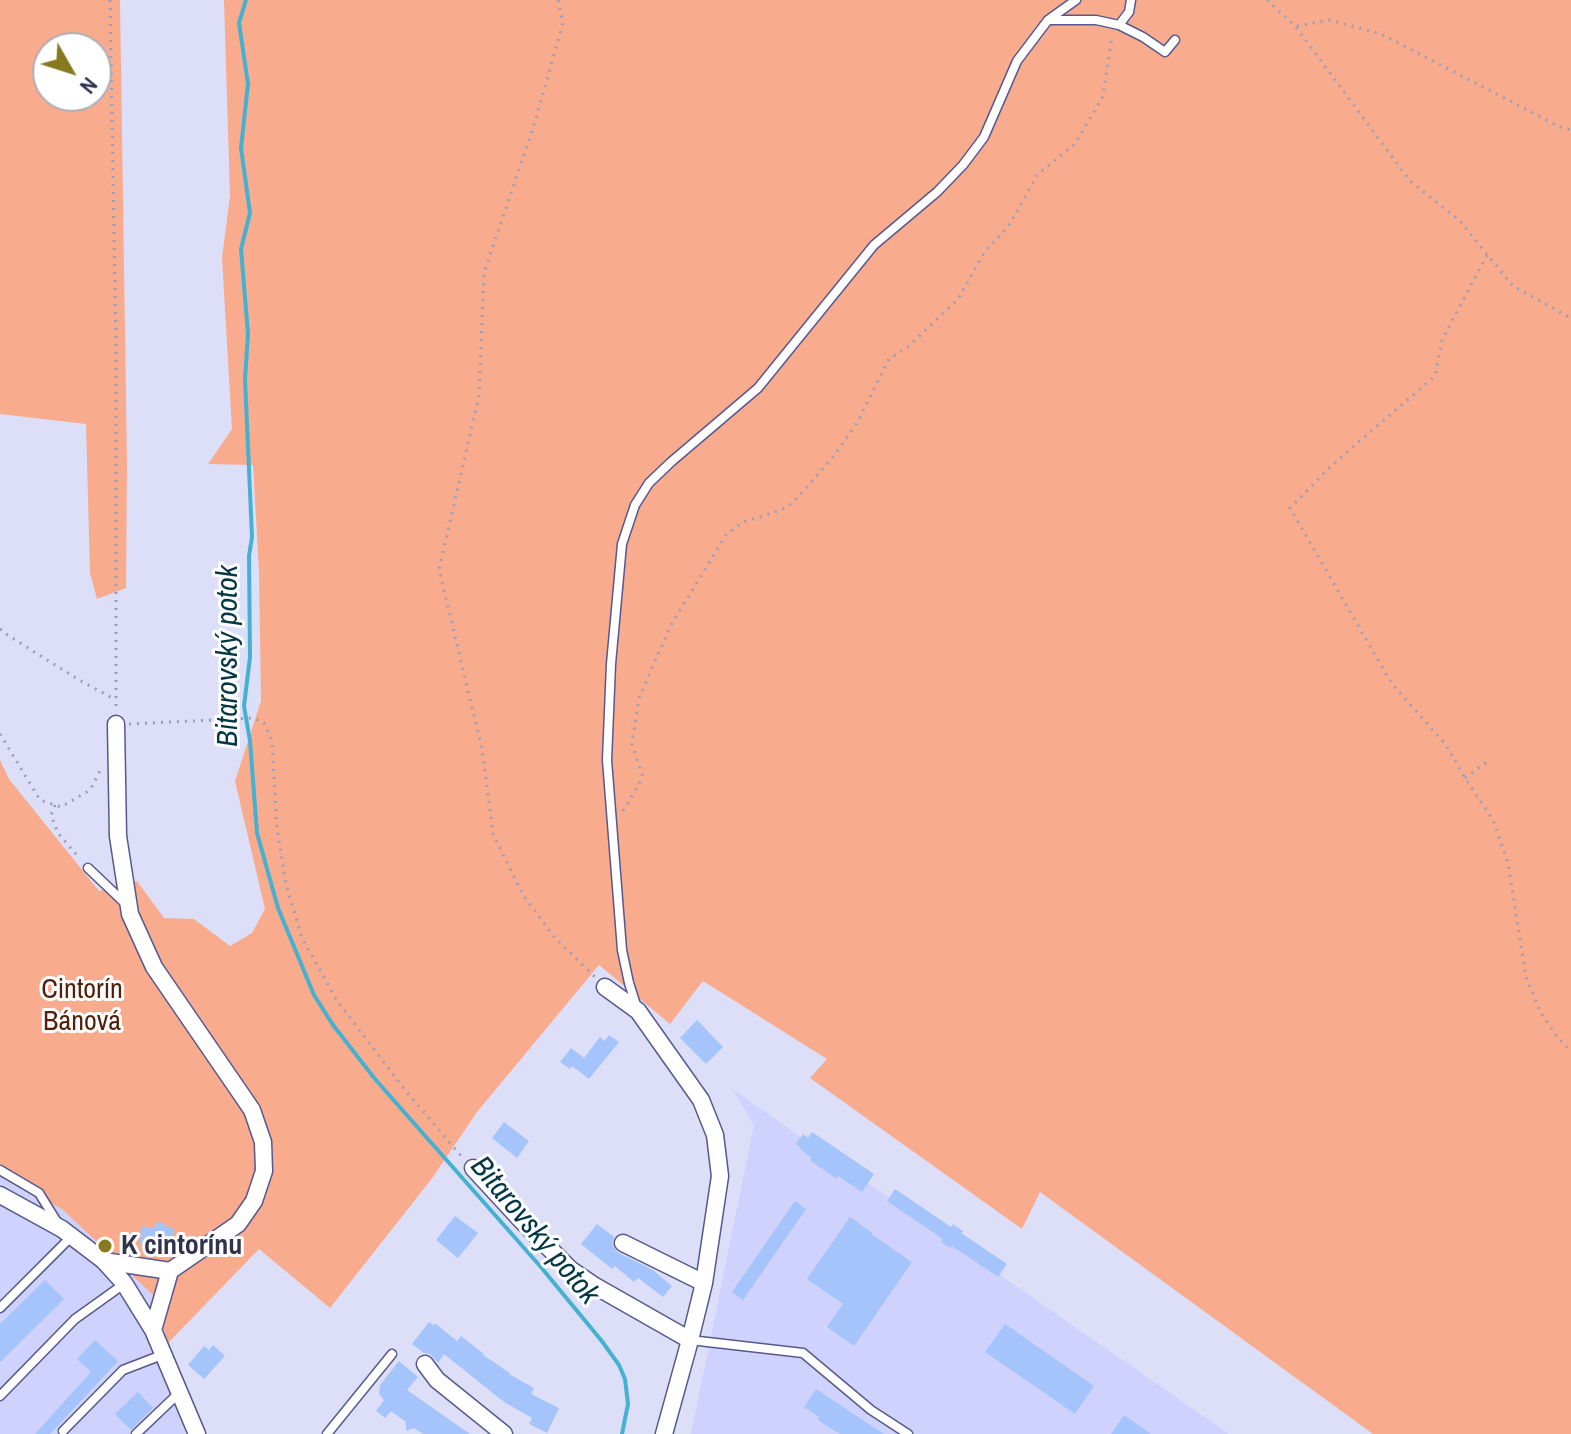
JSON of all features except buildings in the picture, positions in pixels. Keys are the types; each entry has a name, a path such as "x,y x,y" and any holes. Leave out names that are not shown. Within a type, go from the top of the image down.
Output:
{"street":[{"path":"116,724 118,836 130,914 154,967 252,1110 263,1142 264,1171 254,1201 238,1224 170,1271 153,1330"},
{"path":"605,987 638,1011 701,1100 715,1135 720,1176 704,1283 664,1434"},
{"path":"473,1168 570,1269 690,1340"},
{"path":"0,1195 67,1233 104,1261 124,1283 153,1330 197,1434"},
{"path":"623,1243 704,1283"},
{"path":"104,1261 170,1271"},
{"path":"425,1364 437,1380 504,1434"}],"lane":[{"path":"638,1011 622,950 607,760 611,664 622,544 635,505 649,483 671,462 758,388 874,245 937,192 963,165 984,137 1017,61 1048,20 1076,0"},
{"path":"1119,25 1129,12 1131,0"},
{"path":"1048,20 1096,20 1119,25 1165,52 1175,40"},
{"path":"88,868 129,907"},
{"path":"0,1170 39,1193 67,1233 0,1308"},
{"path":"0,1396 75,1319 124,1283"},
{"path":"690,1340 803,1353 871,1410 908,1434"},
{"path":"327,1434 392,1354"},
{"path":"63,1431 123,1370 162,1355"},
{"path":"136,1434 179,1393"}],"path":[{"path":"110,0 116,348 116,724 242,718 253,718 264,723 272,741 277,828 286,884 302,938 336,999 405,1090 473,1168"},
{"path":"558,0 563,23 535,122 484,273 479,396 439,569 482,749 493,834 523,895 555,938 605,987"},
{"path":"1267,0 1295,26 1410,181 1460,221 1513,286 1571,318"},
{"path":"1295,26 1330,20 1381,34 1571,130"},
{"path":"612,828 642,775 632,744 639,698 671,625 726,535 743,522 787,507 800,495 857,423 889,359 909,346 958,299 985,251 1008,227 1038,174 1075,144 1103,96 1112,36 1119,25"},
{"path":"1487,255 1442,340 1435,376 1331,466 1290,508 1392,684 1446,745 1493,820 1508,863 1526,977 1541,1013 1571,1052"},
{"path":"0,629 116,701"},
{"path":"0,734 40,800 61,807 90,790 103,766"},
{"path":"1465,778 1488,761"},
{"path":"55,805 51,815 58,833 88,868"}],"shaded area":[{"path":"732,1089 1229,1434 691,1434 754,1125"},
{"path":"0,1177 62,1209 153,1295 198,1421 184,1434 0,1434"}],"green space":[{"path":"0,0 120,0 126,588 97,599 90,573 86,424 0,414"},
{"name":"Cintorín Bánová","path":"224,0 1571,0 1571,1434 1373,1434 1040,1192 1022,1229 810,1078 827,1059 703,981 670,1024 599,965 477,1112 433,1177 330,1308 259,1249 168,1343 153,1295 62,1209 0,1177 0,760 9,779 99,891 137,881 164,918 194,919 230,946 252,933 265,909 235,781 261,701 259,571 253,465 208,464 232,429 222,258 230,196"}],"waterway":[{"name":"Bitarovský potok","path":"246,0 239,23 248,84 241,148 250,213 241,249 248,334 245,379 252,537 249,556 250,657 244,706 250,741 257,833 278,908 314,995 375,1079 540,1266 619,1365 625,1379 628,1404 622,1434"}],"place":[{"name":"K cintorínu","path":"105,1246"}]}
